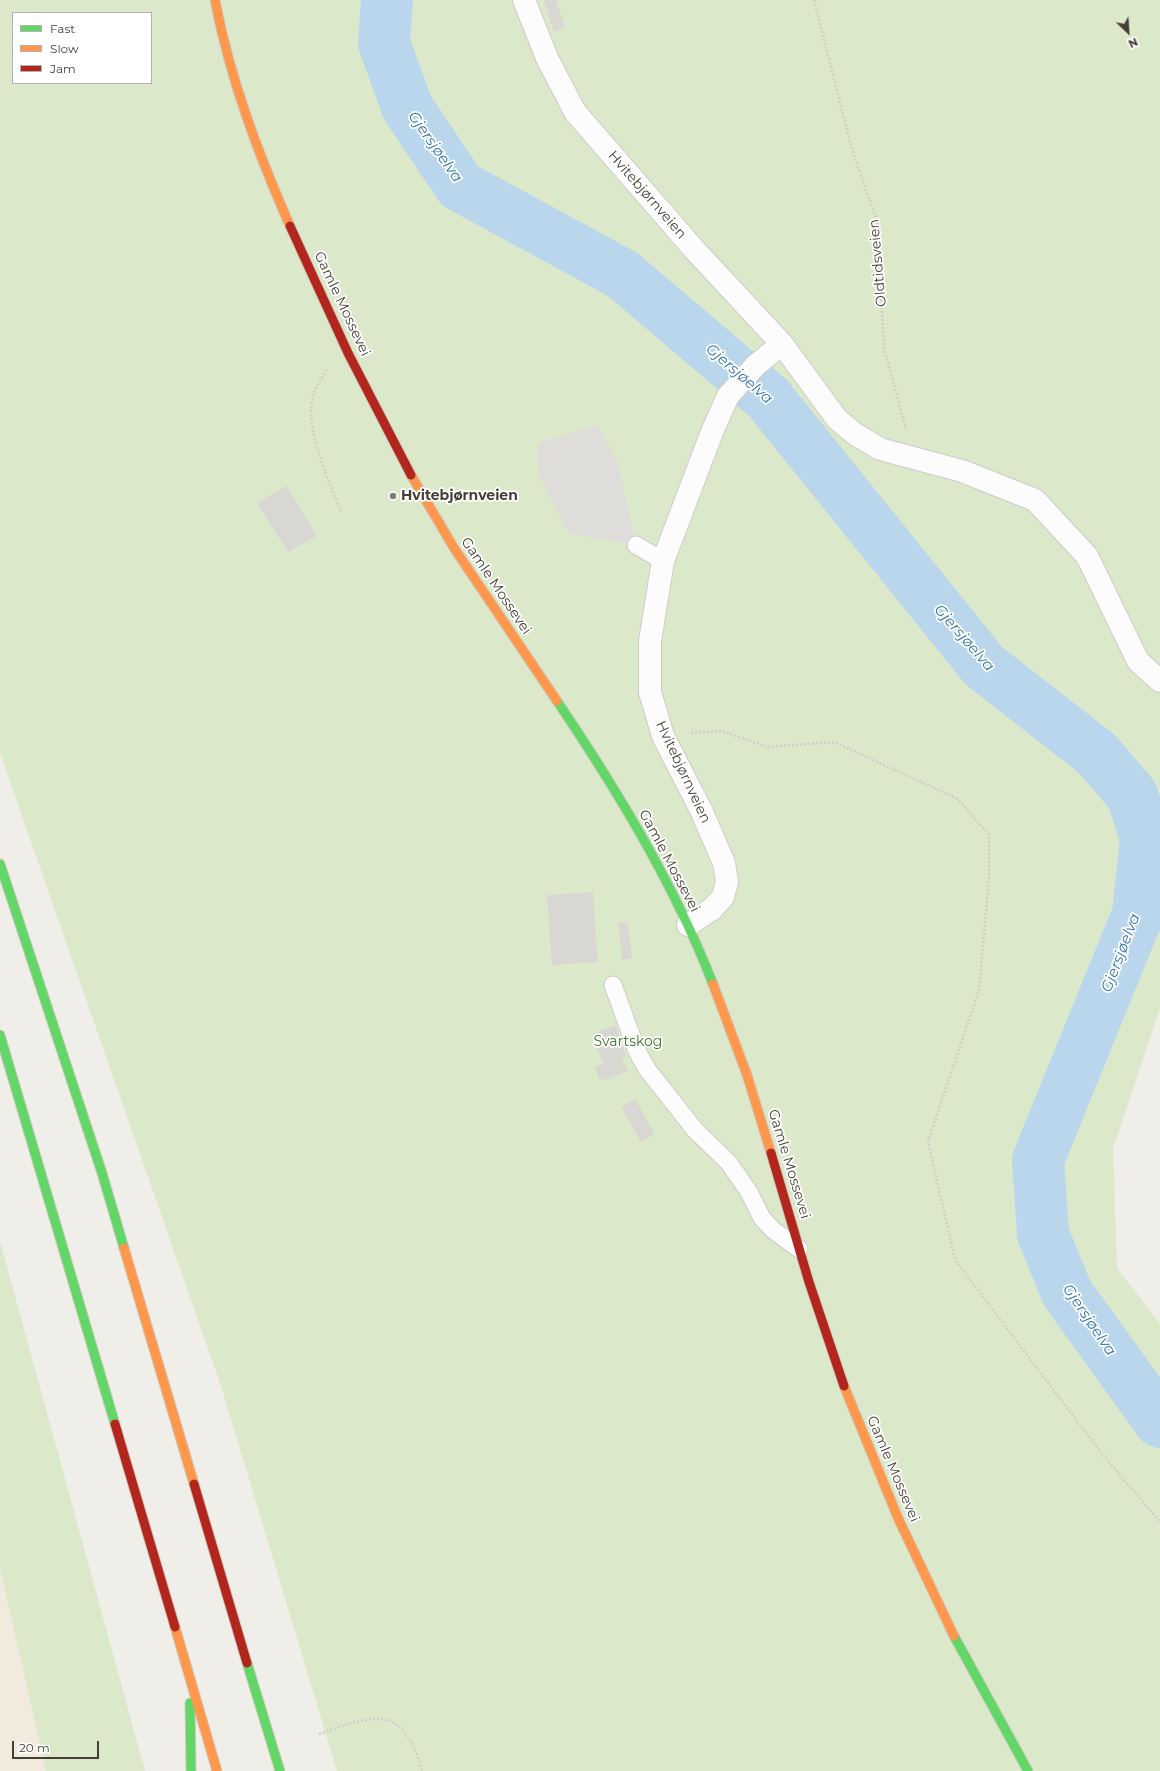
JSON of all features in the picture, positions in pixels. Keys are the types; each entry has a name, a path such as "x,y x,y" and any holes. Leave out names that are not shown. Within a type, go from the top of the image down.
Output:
{"main road":[{"name":"Gamle Mossevei","path":"215,0 223,43 247,122 270,180 346,348 432,512 479,587 576,730 608,781 663,876 688,925 721,1001 737,1047 799,1249 845,1387 878,1473 910,1547 941,1610 1028,1771"},
{"path":"0,864 102,1173 280,1771"},
{"path":"0,1035 218,1771"},
{"path":"189,1673 190,1771"}],"street":[{"name":"Hvitebjørnveien","path":"524,0 547,58 575,112 692,247 782,344 837,419 855,434 880,449 962,471 1035,500 1087,556 1138,660 1160,681"},
{"name":"Hvitebjørnveien","path":"688,925 712,909 723,897 727,882 724,863 701,810 663,736 650,692 650,641 663,561 709,440 728,396 756,365 782,344"}],"lane":[{"path":"636,545 663,561"},
{"path":"613,985 637,1051 647,1069 696,1130 729,1163 749,1192 762,1218 773,1230 799,1249"}],"path":[{"name":"Oldtidsveien","path":"814,0 853,153 877,221 884,348 914,458"},
{"path":"341,512 312,430 312,407 314,392 328,368 346,348"},
{"path":"663,736 722,731 767,747 834,742 958,799 988,835 989,876 979,990 928,1140 955,1260 1103,1455 1160,1522"},
{"path":"319,1734 366,1720 377,1718 387,1720 395,1724 411,1740 422,1771"}],"shaded area":[{"path":"598,425 618,462 636,545 569,534 538,474 538,443"},
{"path":"0,1568 46,1771 0,1771"}],"green space":[{"name":"Svartskog","path":"0,0 1160,0 1160,1008 1113,1149 1117,1268 1160,1324 1160,1771 337,1771 221,1386 0,753"},
{"path":"0,1241 145,1771 46,1771 0,1568"}],"building":[{"path":"544,0 556,0 565,28 554,32"},
{"path":"287,486 317,536 288,552 257,503"},
{"path":"593,892 598,962 552,965 547,895"},
{"path":"628,922 632,958 622,960 618,923"},
{"path":"616,1025 626,1056 621,1058 629,1071 600,1081 595,1067 603,1064 592,1034"},
{"path":"635,1099 655,1134 641,1142 621,1107"}],"waterway":[{"name":"Gjersjøelva","path":"387,0 384,43 407,107 460,186 622,274 768,398 984,666 1097,754 1132,795 1146,838 1138,914 1038,1160 1043,1234 1067,1293 1160,1422"}],"traffic: fast":[{"path":"557,701 643,838 681,910 713,984"},
{"path":"0,864 102,1173 124,1248"},
{"path":"0,1035 115,1424"},
{"path":"954,1636 1028,1771"},
{"path":"247,1663 280,1771"},
{"path":"190,1703 191,1771"}],"traffic: slow":[{"path":"215,0 221,29 246,115 290,226"},
{"path":"411,475 454,548 557,701"},
{"path":"713,984 747,1075 771,1153"},
{"path":"124,1248 194,1484"},
{"path":"844,1386 898,1518 954,1636"},
{"path":"175,1627 217,1771"}],"traffic: jam":[{"path":"290,226 348,353 411,475"},
{"path":"771,1153 809,1282 844,1386"},
{"path":"115,1424 175,1627"},
{"path":"194,1484 247,1663"}],"place":[{"name":"Hvitebjørnveien","path":"393,496"}]}
